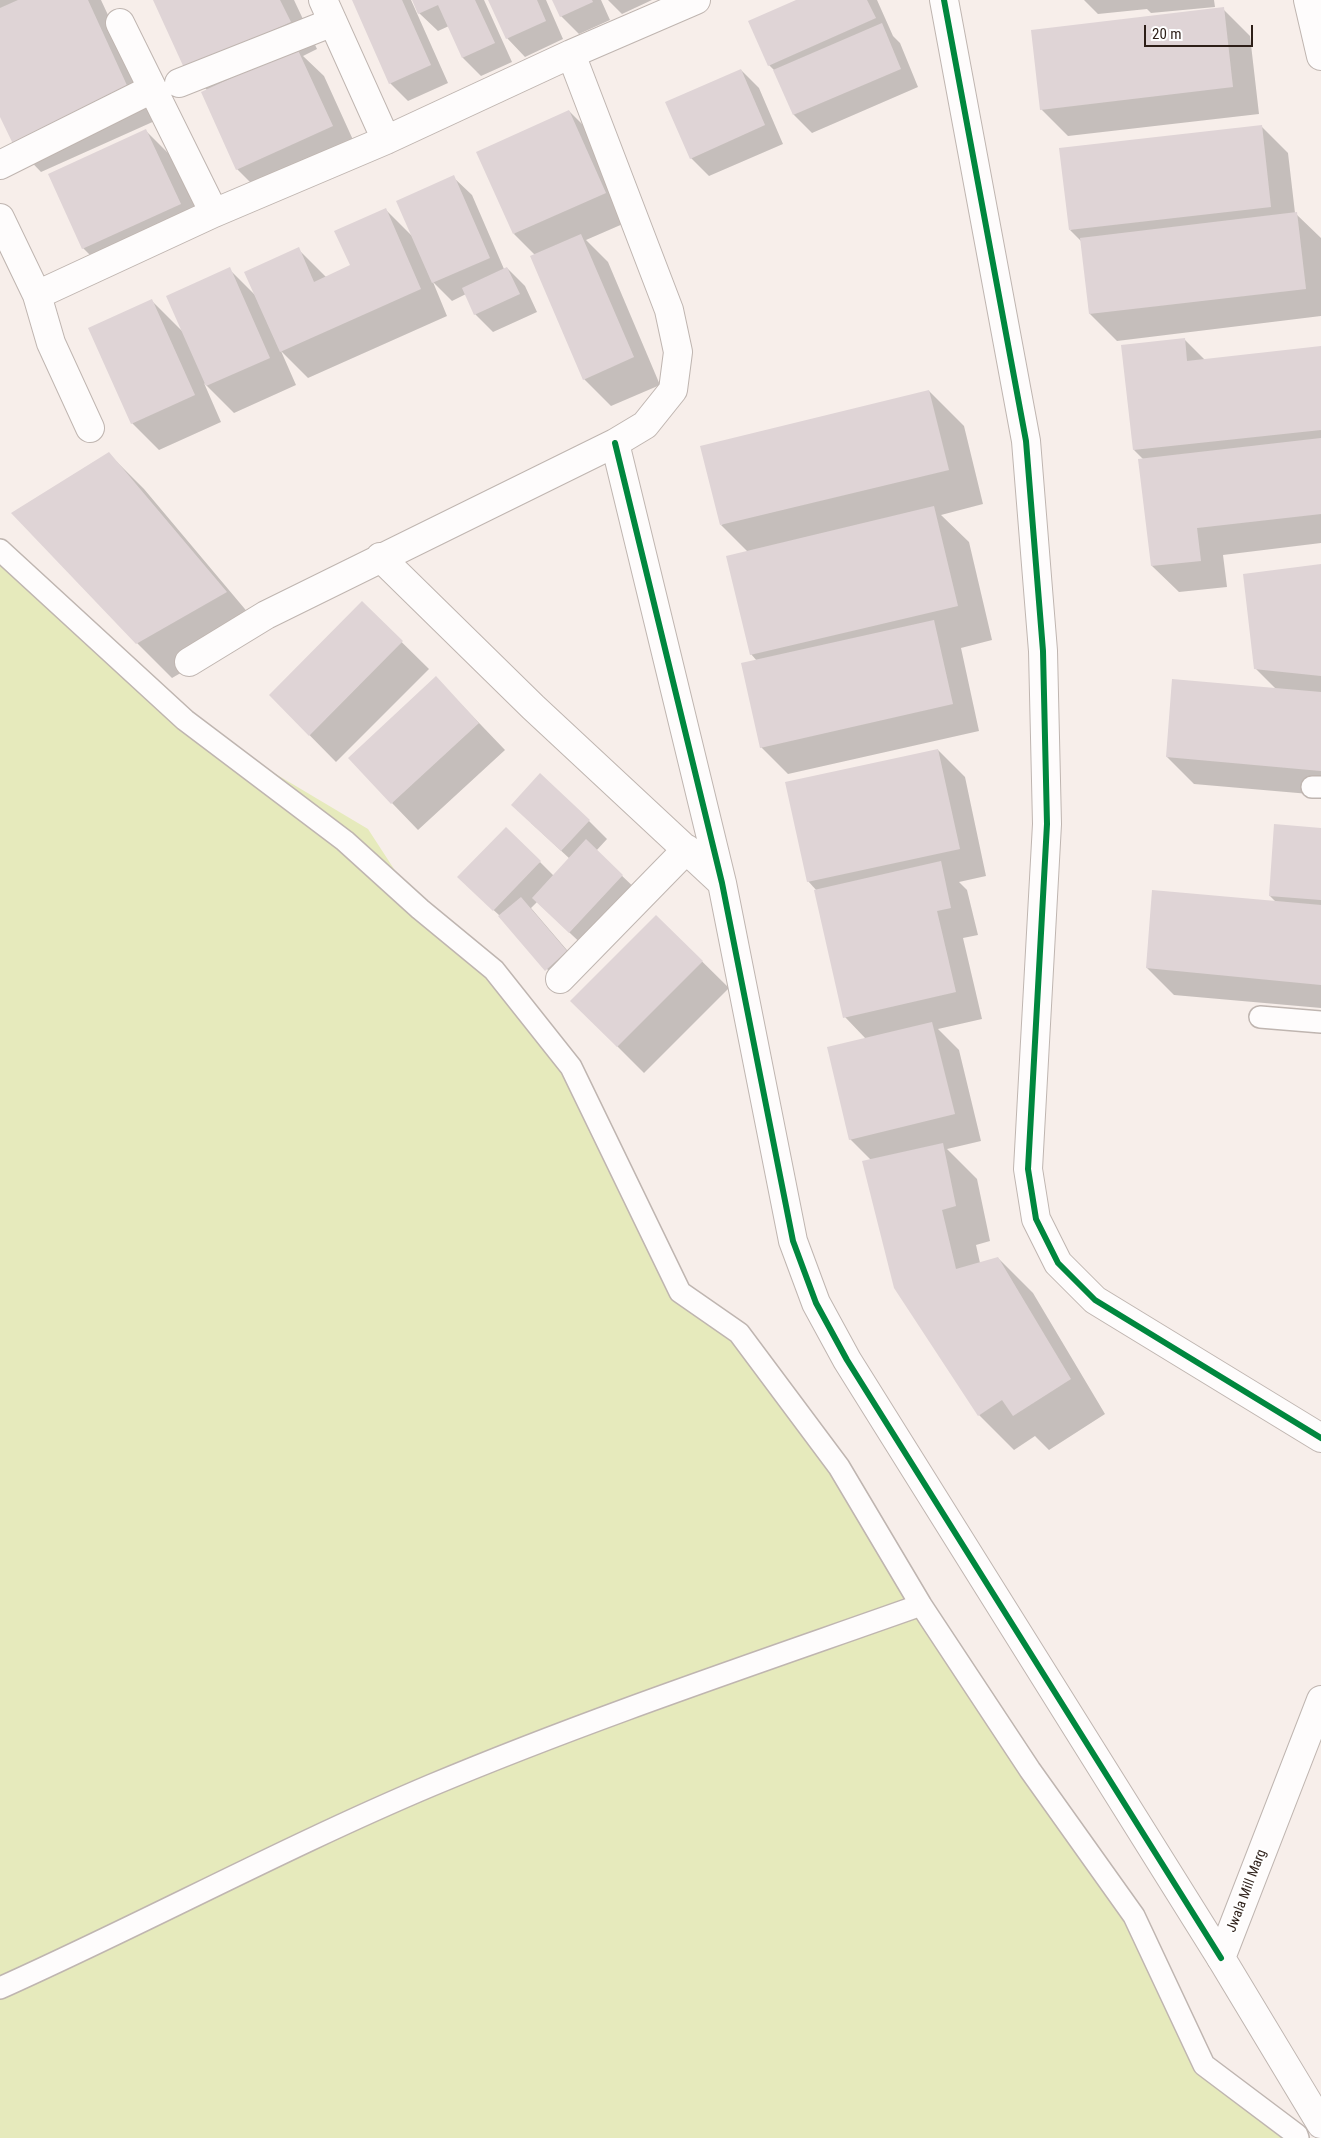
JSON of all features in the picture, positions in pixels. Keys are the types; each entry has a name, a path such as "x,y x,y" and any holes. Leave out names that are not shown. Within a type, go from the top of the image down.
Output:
{"street":[{"path":"37,295 214,213 386,140 571,54 696,0"},
{"path":"944,0 1026,441 1043,651 1047,824 1028,1169 1036,1219 1058,1263 1095,1300 1321,1438"},
{"path":"1308,0 1321,56"},
{"path":"179,83 328,11 386,140"},
{"path":"120,23 214,213"},
{"path":"189,662 266,615 380,557 615,443 645,425 673,390 678,352 669,310 571,54"},
{"path":"0,165 152,89"},
{"path":"0,218 37,295 51,343 90,428"},
{"path":"615,443 722,883 793,1241 816,1303 853,1368 1221,1958 1321,2124"},
{"path":"380,557 533,707 722,883"},
{"path":"560,978 687,849"},
{"name":"Jwala Mill Marg","path":"1221,1958 1321,1700"}],"lane":[{"path":"0,550 186,720 345,841 420,909 494,970 571,1067 680,1292 740,1333 839,1467 921,1605 1030,1770 1134,1916 1204,2065 1297,2135 1298,2138"},
{"path":"1260,1017 1321,1022"},
{"path":"0,1988 223,1881 431,1786 656,1699 921,1605"}],"green space":[{"path":"0,550 185,720 368,829 420,909 494,970 571,1067 680,1292 739,1333 1134,1916 1204,2065 1298,2138 0,2138"}],"building":[{"path":"18,0 88,0 130,92 14,146 0,117 0,8"},
{"path":"153,0 280,0 291,22 185,70"},
{"path":"352,0 402,0 431,65 389,84"},
{"path":"412,0 475,0 495,43 462,58 438,5 418,14"},
{"path":"488,0 537,0 546,21 506,39"},
{"path":"552,0 592,0 593,2 560,17"},
{"path":"796,0 867,0 876,18 768,66 748,21"},
{"path":"1224,7 1233,87 1040,110 1031,30"},
{"path":"882,23 901,69 793,115 773,70"},
{"path":"297,48 333,126 236,170 201,92"},
{"path":"741,69 765,125 690,159 665,102"},
{"path":"569,110 606,193 513,234 476,152"},
{"path":"1262,125 1271,207 1069,230 1059,148"},
{"path":"146,129 181,204 82,249 48,174"},
{"path":"454,175 490,258 432,283 396,201"},
{"path":"386,208 421,289 280,352 244,272 299,247 314,282 350,265 334,231"},
{"path":"1297,212 1306,289 1089,314 1080,238"},
{"path":"581,234 634,357 583,380 530,256"},
{"path":"230,267 270,358 206,386 166,296"},
{"path":"507,267 520,294 474,315 462,288"},
{"path":"152,299 195,395 131,424 88,328"},
{"path":"1185,338 1187,361 1321,346 1321,430 1133,450 1121,345"},
{"path":"929,390 949,470 720,525 700,446"},
{"path":"1321,438 1321,514 1197,528 1201,561 1151,566 1138,459"},
{"path":"109,452 227,592 136,644 11,513"},
{"path":"934,506 958,606 750,655 726,556"},
{"path":"1321,564 1321,676 1254,669 1243,574"},
{"path":"362,601 403,641 309,736 269,695"},
{"path":"934,620 953,704 760,748 741,663"},
{"path":"436,676 479,723 391,804 348,758"},
{"path":"1172,679 1321,692 1321,771 1166,757"},
{"path":"938,749 960,849 807,882 785,782"},
{"path":"540,773 590,820 561,851 511,805"},
{"path":"1274,824 1321,828 1321,900 1269,896"},
{"path":"506,827 541,861 493,911 457,877"},
{"path":"586,839 623,875 569,933 532,898"},
{"path":"941,861 951,908 937,911 956,992 843,1018 814,890"},
{"path":"1152,890 1321,905 1321,985 1146,968"},
{"path":"521,897 567,951 545,971 498,916"},
{"path":"656,915 703,961 617,1047 570,1001"},
{"path":"932,1022 955,1114 849,1140 827,1047"},
{"path":"943,1143 956,1206 942,1210 956,1269 998,1257 1071,1379 1013,1416 1002,1400 978,1416 894,1288 862,1161"}],"cycle path":[{"path":"944,0 1026,441 1043,651 1047,824 1028,1169 1036,1219 1058,1263 1095,1300 1321,1438"},
{"path":"615,443 722,883 793,1241 816,1303 847,1360 1221,1958"}]}
